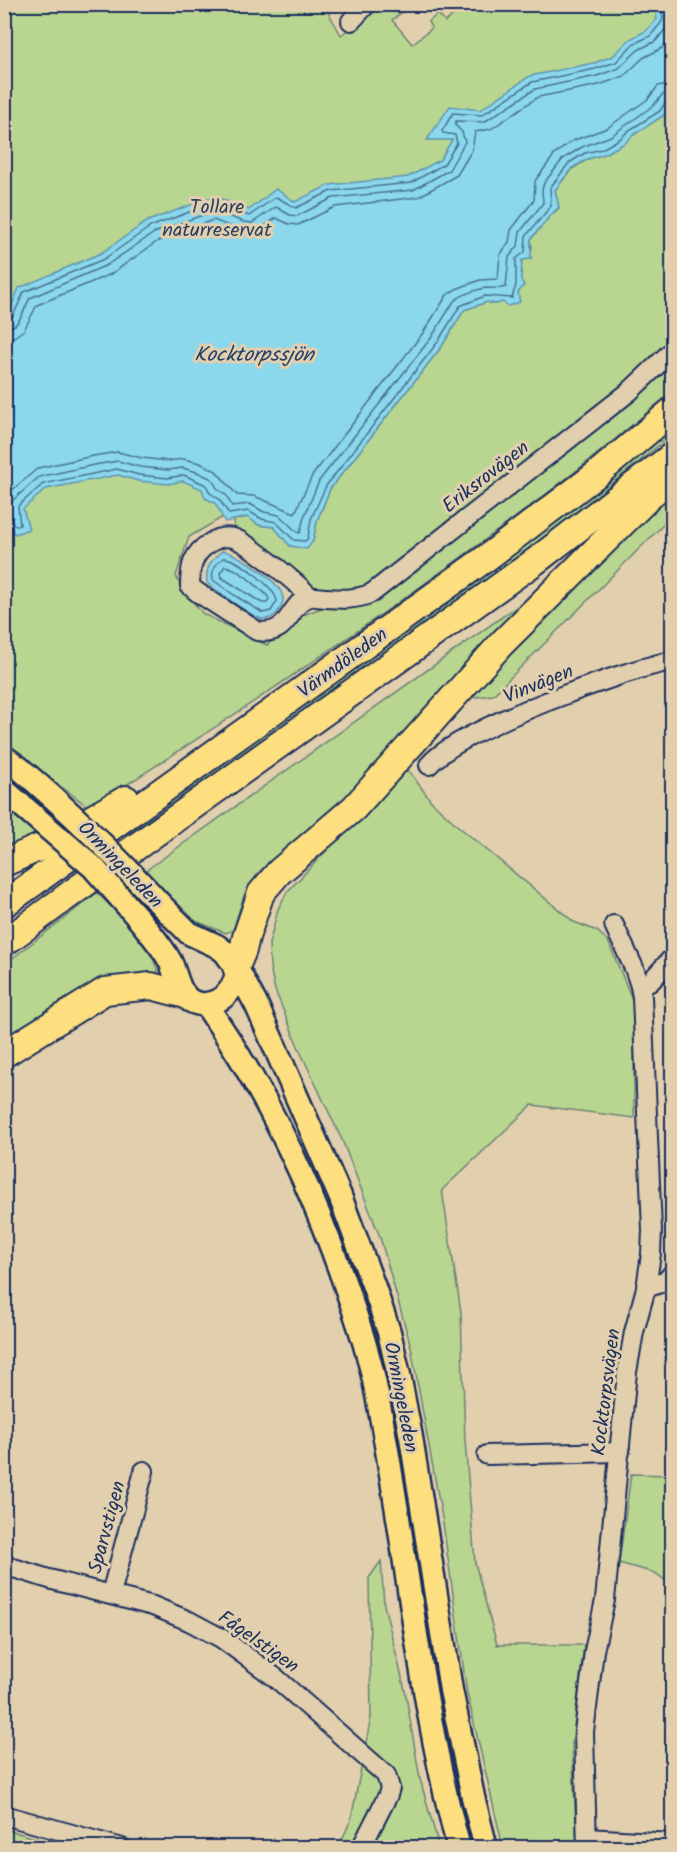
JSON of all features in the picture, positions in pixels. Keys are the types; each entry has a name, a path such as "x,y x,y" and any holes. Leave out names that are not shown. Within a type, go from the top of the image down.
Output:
{"highway":[{"name":"Värmdöleden","path":"4,904 489,556 597,474 672,411"},
{"name":"Värmdöleden","path":"4,943 537,560 672,456"},
{"path":"236,969 261,893 279,872 354,808 502,643 672,474"},
{"path":"4,863 45,845 256,723"},
{"path":"4,1054 105,991 151,986 182,994"}],"main road":[{"name":"Ormingeleden","path":"11,762 62,804 105,845 189,933 225,952 256,1006 340,1196 389,1332 411,1437 453,1701 472,1797 486,1848"},
{"name":"Ormingeleden","path":"4,790 93,867 139,919 170,962 182,994"},
{"path":"182,994 194,1003 206,1005 219,1000 229,993 236,980 236,969"},
{"name":"Ormingeleden","path":"206,1005 245,1065 309,1189 361,1331 373,1378 394,1489 409,1596 434,1739 459,1848"}],"street":[{"path":"351,21 367,4"},
{"name":"Eriksrovägen","path":"310,597 358,599 372,593 629,392 672,351"},
{"path":"224,537 235,538 283,572 310,597 297,606 282,626 265,633 257,631 190,586 190,568 200,549 214,540 224,537"},
{"name":"Vinvägen","path":"429,765 448,748 508,719 595,685 672,661"},
{"name":"Kocktorpsvägen","path":"587,1843 584,1732 594,1651 605,1599 627,1372 634,1332 646,1288 652,1230 642,997 634,968 614,925"},
{"path":"640,986 650,982 672,958"},
{"path":"646,1288 666,1281 672,1274"},
{"path":"487,1455 620,1452"},
{"name":"Sparvstigen","path":"111,1594 144,1471"},
{"name":"Fågelstigen","path":"4,1565 153,1606 189,1621 237,1648 300,1698 381,1768 389,1782 388,1796 361,1848"},
{"path":"4,1815 122,1848"},
{"path":"587,1843 672,1843"}],"green space":[{"name":"Tollare naturreservat","path":"5,5 324,5 341,35 380,5 412,5 392,20 412,44 432,28 428,22 438,14 445,22 463,7 462,5 672,5 223,517 189,537 176,576 181,587 203,614 267,645 303,615 321,608 354,607 392,585 672,357 672,392 577,470 390,609 211,730 90,808 5,745"},
{"path":"672,101 672,341 654,362 367,589 315,591 235,534 234,520 247,517 259,525 274,527 290,545 313,541 317,521 330,489 442,346 464,310 487,302 496,304 518,293 522,260 532,249 531,239 559,208 555,190 572,169 588,159 625,143 631,136 664,115"},
{"path":"672,427 672,434 472,592 124,837 121,834 533,540"},
{"path":"672,490 672,516 493,695 468,698 507,653"},
{"path":"530,597 422,711 367,776 336,808 260,871 244,895 233,930 226,933 193,920 145,871"},
{"path":"406,767 431,801 459,827 574,922 597,931 608,941 634,1004 634,1118 532,1105 442,1190 461,1312 465,1441 475,1563 497,1645 584,1645 572,1744 577,1847 503,1847 467,1693 443,1523 411,1347 380,1237 342,1140 300,1051 275,990 270,967 269,944 278,909 287,892"},
{"path":"5,804 41,834 5,851"},
{"path":"97,893 141,935 161,979 5,1043 5,964"},
{"path":"631,1474 672,1475 672,1585 655,1573 619,1563"},
{"path":"381,1561 384,1605 405,1690 420,1779 439,1847 338,1848 351,1820 371,1717 369,1578"},
{"path":"5,1829 55,1844 54,1847 5,1847"}],"water":[{"name":"Kocktorpssjön","path":"654,5 672,5 672,101 664,115 625,143 572,168 555,190 559,207 531,239 531,259 522,260 521,280 524,285 518,293 520,302 508,306 503,302 496,304 487,302 464,310 442,346 330,489 317,521 313,541 307,549 290,546 274,527 259,525 247,517 225,522 215,503 205,498 202,489 183,481 168,484 138,481 118,475 46,489 23,509 29,529 15,534 5,522 5,321 19,288 101,253 148,221 214,196 249,210 276,189 295,202 329,185 408,177 440,160 452,140 427,140 450,106 480,110 530,76 594,63 613,56 630,39 646,31 657,19"},
{"path":"222,551 237,556 256,568 278,588 283,597 283,603 274,616 265,619 256,617 207,583 210,565"}]}
